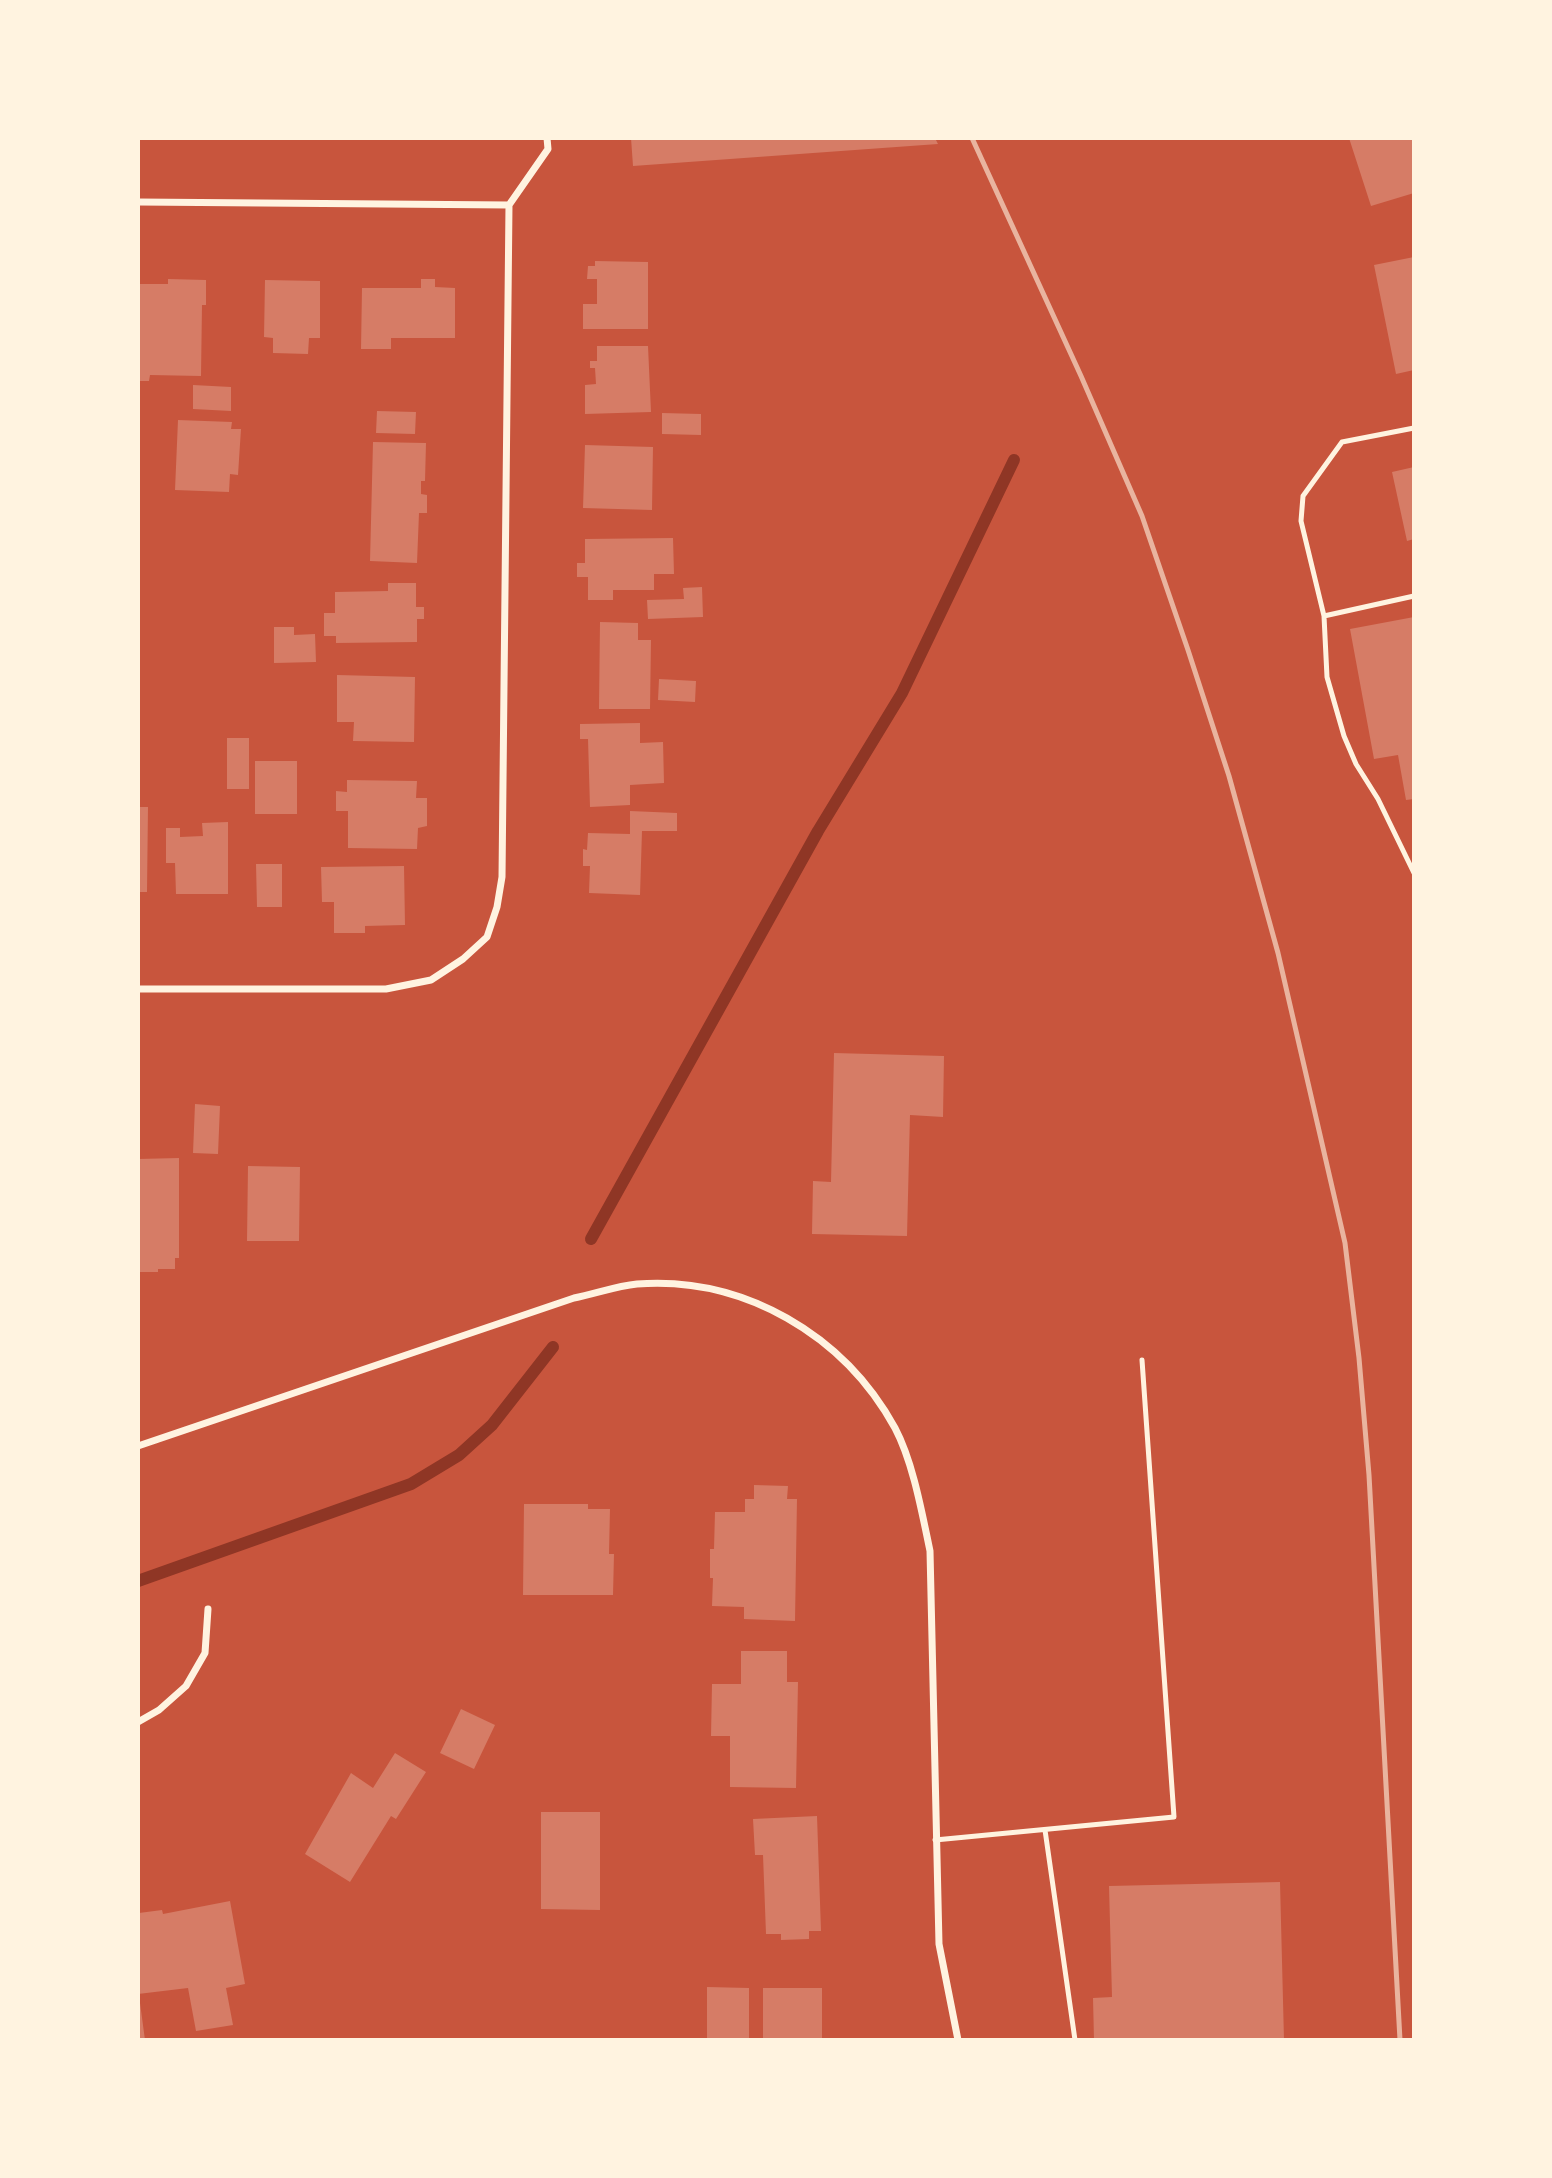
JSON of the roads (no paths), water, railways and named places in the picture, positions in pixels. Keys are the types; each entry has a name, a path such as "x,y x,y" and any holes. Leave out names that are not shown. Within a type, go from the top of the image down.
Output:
{"street":[{"path":"138,989 386,989 431,981 463,959 487,937 502,877 509,205 548,149 547,138"},
{"path":"138,202 509,205"},
{"path":"138,1446 574,1298 636,1284 699,1286 759,1303 814,1334 861,1378 896,1430 917,1489 930,1551 939,1944 958,2040"},
{"path":"138,1722 159,1710 186,1686 205,1653 208,1609"}],"lane":[{"path":"1414,428 1342,442 1303,496 1301,521 1324,616 1327,677 1344,736 1414,873"},
{"path":"1324,616 1414,596"},
{"path":"935,1840 1174,1817 1142,1360"},
{"path":"1045,1830 1075,2040"}],"waterway":[{"path":"591,1239 818,831 902,693 1014,460"},
{"path":"138,1581 411,1484 459,1455 492,1425 553,1347"}],"railway":[{"path":"972,138 1142,516 1188,650 1229,776 1278,953 1345,1243 1369,1475 1400,2040"}]}
